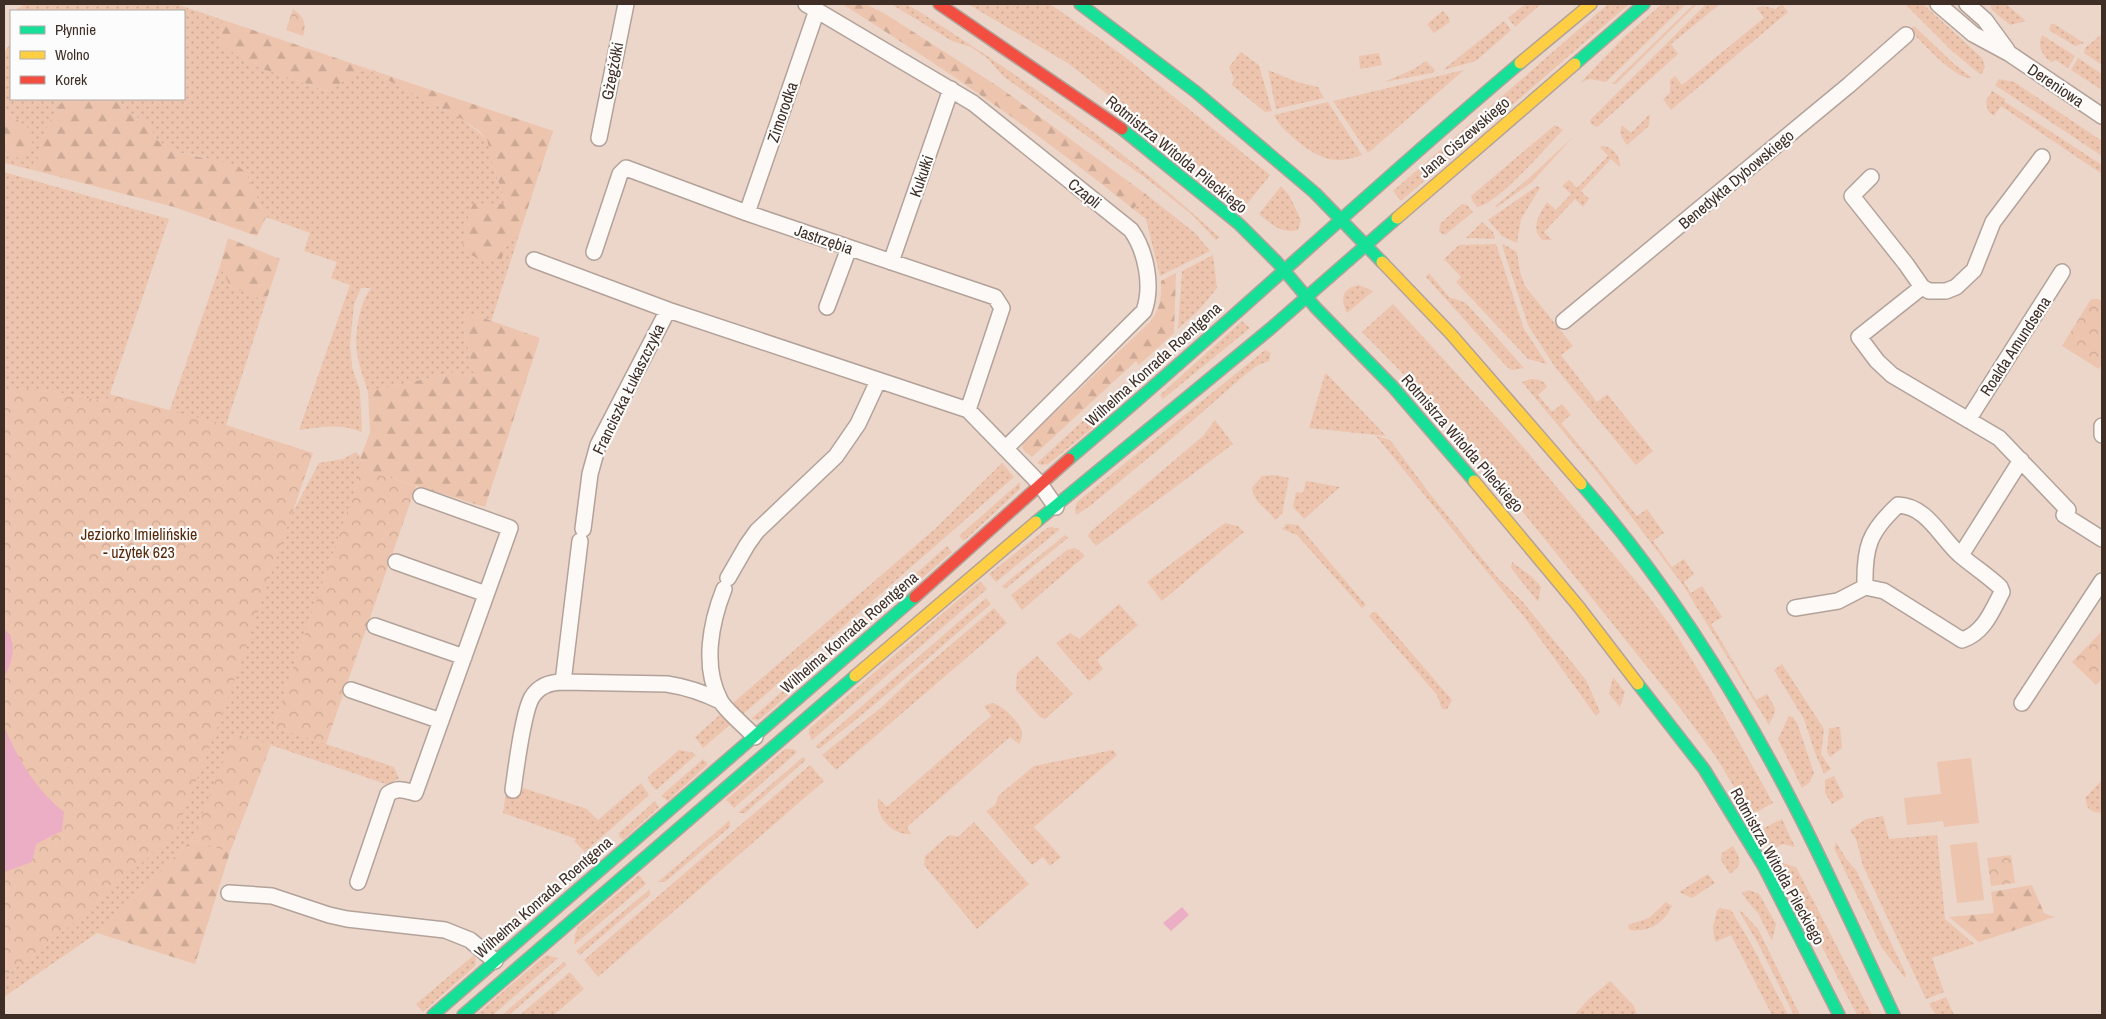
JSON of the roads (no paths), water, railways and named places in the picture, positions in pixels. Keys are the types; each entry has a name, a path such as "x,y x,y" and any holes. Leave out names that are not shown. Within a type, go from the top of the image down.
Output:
{"street":[{"name":"Gżegżółki","path":"599,138 626,4"},
{"name":"Rotmistrza Witolda Pileckiego","path":"939,4 1108,118 1239,224 1284,269 1306,296 1393,387 1490,498 1579,608 1704,769 1764,867 1839,1015"},
{"path":"1080,4 1196,92 1286,167 1343,220 1364,245 1451,334 1615,522 1703,645 1790,798 1894,1015"},
{"name":"Jana Ciszewskiego","path":"1284,269 1343,220 1380,184 1447,125 1591,4"},
{"name":"Jana Ciszewskiego","path":"1306,296 1644,4"},
{"name":"Dereniowa","path":"1938,4 1973,34 2010,54 2102,116"},
{"name":"Dereniowa","path":"1967,4 1985,20 2010,54"},
{"name":"Czapli","path":"811,7 951,89 996,120 1130,230 1141,248 1148,285 1148,296 1144,311 1006,448"},
{"name":"Zimorodka","path":"747,213 811,7"},
{"name":"Benedykta Dybowskiego","path":"1564,321 1906,35"},
{"name":"Kukułki","path":"891,262 951,89"},
{"path":"1871,177 1852,196 1922,287 1930,291 1946,291 1956,287 1969,276 1978,263 1994,222 2042,156"},
{"name":"Jastrzębia","path":"594,252 620,174 626,168 747,213 995,297 1002,308 968,410"},
{"path":"827,307 849,248"},
{"name":"Franciszka Łukaszczyka","path":"534,260 668,310 968,410"},
{"name":"Wilhelma Konrada Roentgena","path":"432,1015 755,737 1040,484 1150,391 1284,269"},
{"name":"Roalda Amundsena","path":"1968,420 2062,272"},
{"path":"1922,287 1859,337 1877,361 1892,375 1999,438 2068,510 2064,515 2102,539"},
{"path":"463,1015 978,570 1261,337 1306,296"},
{"name":"Franciszka Łukaszczyka","path":"562,682 590,474 602,434 668,310"},
{"path":"720,701 713,680 710,649 714,619 726,584 757,532 836,456 858,424 878,381"},
{"path":"968,410 1040,484 1056,507"},
{"path":"2102,426 2102,435"},
{"path":"1960,555 2021,460"},
{"path":"358,882 388,794 396,789 415,793 510,528 420,496"},
{"path":"1795,608 1838,601 1865,587 1884,591 1962,640 1976,633 1987,620 2002,592 2000,586 1960,555 1927,517 1914,509 1898,505 1879,523 1867,547 1865,587"},
{"path":"396,562 486,594"},
{"path":"2022,703 2102,581"},
{"path":"375,626 464,657"},
{"path":"513,790 530,702 542,687 553,682 675,685 700,692 720,701 755,737"},
{"path":"351,690 440,721"},
{"path":"228,893 272,896 329,916 445,930 470,940 494,961"}],"park label":[{"name":"Jeziorko Imielińskie - użytek 623","path":"139,543"}]}
